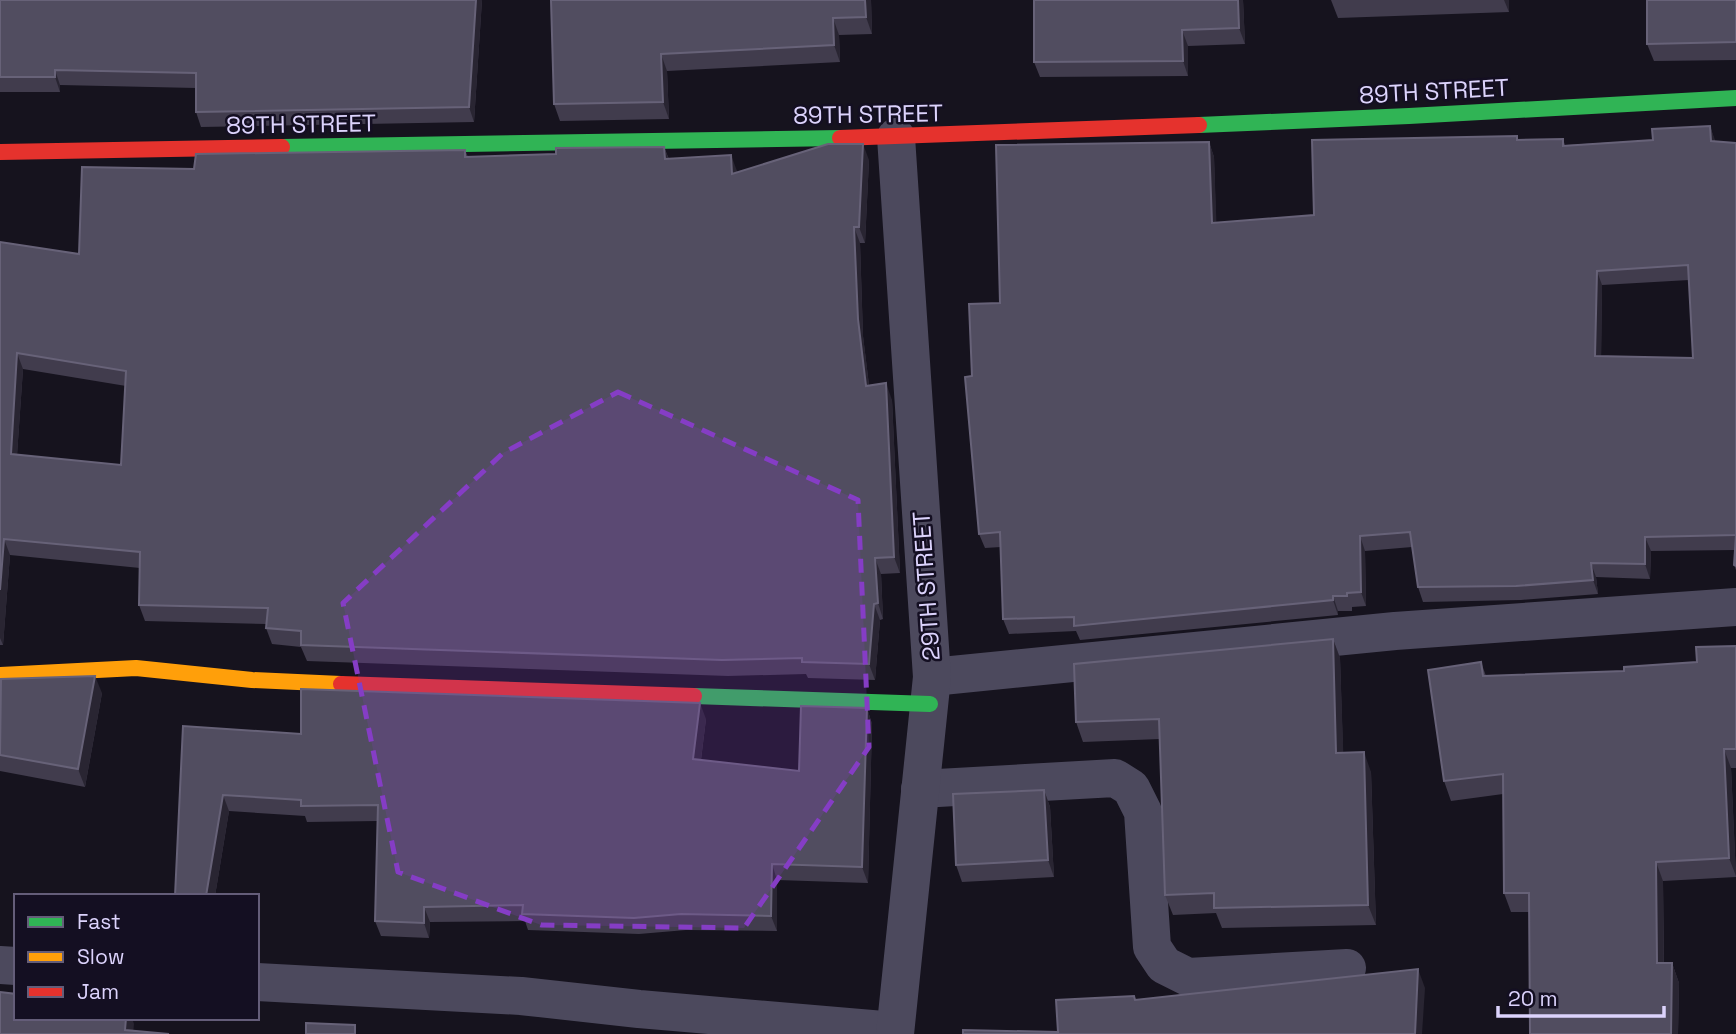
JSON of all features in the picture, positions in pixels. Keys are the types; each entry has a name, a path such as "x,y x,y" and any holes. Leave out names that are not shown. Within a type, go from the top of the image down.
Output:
{"street":[{"name":"89TH STREET","path":"0,152 896,137 1409,116 1736,98"},
{"name":"29TH STREET","path":"895,1033 931,690 896,137"},
{"path":"0,675 135,668 251,680 371,686 931,690 1395,631 1736,607"},
{"path":"920,789 1115,778 1131,788 1143,812 1152,947 1164,965 1188,977 1347,968"},
{"path":"259,982 396,992 521,996 639,1010 895,1033"}],"highlighted area":[{"path":"618,392 858,500 869,747 744,928 541,925 398,872 343,603 503,453"}],"building":[{"path":"0,0 476,0 469,107 196,112 196,73 55,70 55,77 0,77"},
{"path":"551,0 865,0 866,17 833,18 834,45 661,54 663,102 554,104"},
{"path":"1034,0 1238,0 1239,28 1182,30 1183,61 1034,62"},
{"path":"1647,0 1736,0 1736,42 1647,44"},
{"path":"1710,126 1711,141 1736,143 1736,535 1645,537 1645,564 1591,563 1593,580 1516,586 1418,587 1410,532 1360,536 1361,592 1333,596 1333,600 1074,626 1074,617 1003,619 1000,532 979,534 965,377 972,376 969,304 1000,303 996,145 1209,142 1212,223 1314,215 1312,140 1517,136 1517,140 1563,139 1563,146 1653,140 1652,129","holes":["1688,265 1693,358 1595,356 1597,271"]},
{"path":"828,144 863,144 859,227 854,227 858,319 866,386 886,383 894,557 875,558 878,603 874,604 869,664 802,662 802,658 722,660 301,645 301,631 266,628 268,608 139,605 140,552 4,539 0,590 0,242 79,254 82,167 194,169 196,154 465,150 465,157 556,154 556,148 664,147 665,159 731,155 732,174","holes":["17,353 126,371 121,465 11,454"]},
{"path":"1736,535 1736,566 1734,565"},
{"path":"1333,639 1336,753 1364,752 1368,905 1214,908 1214,893 1165,895 1159,719 1076,722 1074,664"},
{"path":"1736,646 1736,749 1724,749 1729,858 1656,862 1657,963 1672,963 1671,1034 1530,1034 1529,893 1504,893 1503,774 1444,781 1428,670 1481,662 1483,676 1624,671 1624,667 1697,662 1696,647"},
{"path":"95,676 78,769 0,755 1,679"},
{"path":"301,689 700,703 693,759 799,771 801,706 867,708 862,867 772,864 771,916 681,914 634,918 522,914 523,905 424,907 424,923 375,921 378,805 301,806 301,800 223,795 206,894 175,894 183,726 301,734"},
{"path":"1044,790 1048,860 956,865 953,794"},
{"path":"1418,969 1415,1034 963,1034 963,1030 1058,1032 1056,1000 1134,996 1135,1000"},
{"path":"0,992 14,994 14,1020 126,1020 125,1030 169,1034 0,1034"},
{"path":"306,1023 355,1025 355,1034 306,1034"}],"traffic: fast":[{"path":"1199,125 1736,98"},
{"path":"282,147 840,138"},
{"path":"694,696 930,704"}],"traffic: slow":[{"path":"0,675 136,668 252,680 341,684"}],"traffic: jam":[{"path":"840,138 1199,125"},
{"path":"0,152 282,147"},
{"path":"341,684 694,696"}]}
